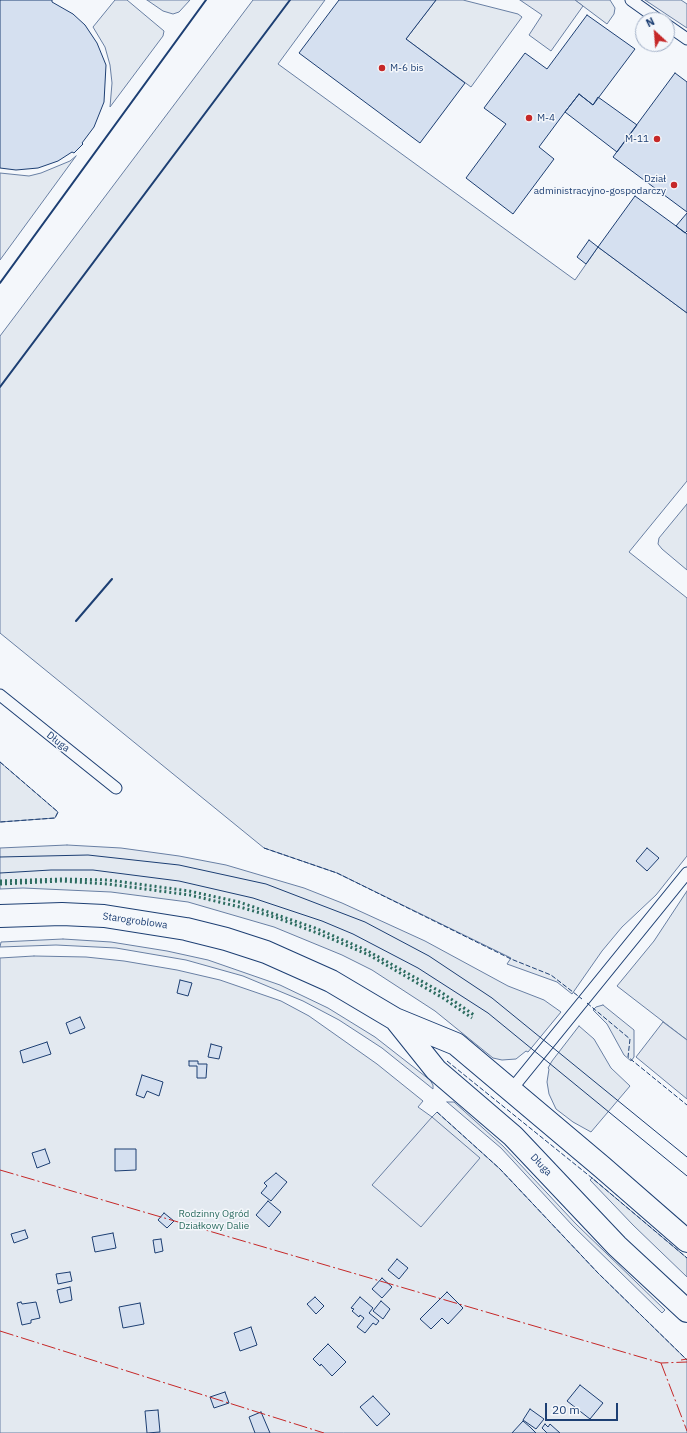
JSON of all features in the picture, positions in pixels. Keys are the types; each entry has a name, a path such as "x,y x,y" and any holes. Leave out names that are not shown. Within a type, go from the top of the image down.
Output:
{"street":[{"name":"Starogroblowa","path":"0,916 62,914 104,916 145,921 186,928 266,952"},
{"name":"Długa","path":"266,952 331,981 395,1019 456,1044 687,1242"},
{"name":"Długa","path":"395,1019 436,1070 513,1136 616,1246 687,1311"}],"lane":[{"path":"631,0 648,12"},
{"path":"675,31 687,39"},
{"name":"Długa","path":"0,695 116,788"},
{"path":"511,1090 687,873"}],"green space":[{"path":"115,0 127,0 164,31 163,36 110,107 112,83 110,65 105,47 93,27"},
{"path":"147,0 190,0 179,12 173,14 163,11"},
{"path":"253,0 325,0 278,64 575,280 598,247 687,313 687,481 629,552 687,598 687,856 656,895 622,927 602,951 572,994 557,982 507,964 511,958 337,873 264,848 0,633 0,336"},
{"path":"436,0 463,0 518,14 522,17 471,87 406,39"},
{"path":"575,0 610,0 615,8 614,14 607,24"},
{"path":"76,156 0,260 0,173 29,176 41,173 70,161"},
{"path":"687,504 687,570 658,544 659,538"},
{"path":"0,762 58,812 55,818 0,822"},
{"path":"67,845 121,848 179,856 226,865 304,888 342,903 425,941 508,986 544,1000 561,1012 528,1052 526,1051 516,1059 502,1060 493,1058 435,1011 372,970 342,955 274,927 188,902 111,892 23,888 0,889 0,848"},
{"path":"687,891 687,1040 617,986 654,941"},
{"path":"63,939 111,942 167,951 208,960 280,985 328,1008 375,1037 430,1080 433,1085 433,1089 382,1048 339,1020 303,1001 243,976 186,960 116,948 56,945 0,947 1,942"},
{"name":"Rodzinny Ogród Działkowy Dalie","path":"34,956 86,957 124,961 177,970 220,980 281,1001 309,1016 377,1064 423,1101 418,1107 432,1117 437,1112 500,1169 598,1273 687,1360 687,1433 0,1433 0,958"},
{"path":"603,1005 634,1030 634,1057 631,1061 624,1055 607,1024 593,1010 596,1007"},
{"path":"579,1026 594,1039 611,1068 630,1086 591,1132 573,1122 556,1109 549,1094 547,1082 548,1068 552,1061"},
{"path":"447,1102 454,1102 503,1146 576,1224 665,1310 662,1313 573,1226 501,1148"},
{"path":"592,1178 687,1258 687,1277 633,1225 590,1180"}],"shaded area":[{"path":"520,0 575,0 583,6 551,51 529,35 542,15"},
{"path":"645,0 681,0 687,4 687,28 675,20 675,12 663,12"},
{"path":"663,1022 687,1040 687,1099 636,1057"},
{"path":"432,1117 480,1158 421,1227 372,1185"}],"building":[{"path":"0,0 52,0 52,2 73,14 85,25 97,43 106,65 104,102 94,127 82,143 83,144 74,153 72,152 58,161 38,168 16,170 0,168"},
{"name":"M-6 bis","path":"339,0 436,0 406,39 465,83 420,143 299,53"},
{"name":"M-4","path":"587,15 635,49 593,105 579,94 539,147 554,159 513,214 466,178 506,124 484,108 525,53 547,69"},
{"name":"M-11","path":"675,73 687,82 687,212 613,157"},
{"path":"579,94 593,105 598,97 637,125 617,152 565,112"},
{"path":"635,196 687,234 687,313 598,247"},
{"path":"687,213 687,231 685,233 676,226"},
{"path":"589,240 598,247 586,264 577,257"},
{"path":"647,848 659,858 647,871 636,861"},
{"path":"180,980 192,983 188,996 177,993"},
{"path":"80,1017 85,1028 70,1034 66,1023"},
{"path":"47,1042 51,1054 23,1063 20,1051"},
{"path":"211,1044 222,1047 219,1059 208,1057"},
{"path":"189,1061 198,1061 198,1064 207,1064 206,1078 197,1078 197,1066 189,1066"},
{"path":"142,1075 163,1082 159,1096 147,1091 144,1098 136,1095"},
{"path":"45,1149 50,1163 37,1168 32,1153"},
{"path":"115,1149 136,1149 136,1170 115,1171"},
{"path":"276,1173 287,1182 271,1201 261,1193 267,1186 264,1183"},
{"path":"268,1201 281,1212 269,1227 256,1215"},
{"path":"164,1213 174,1221 167,1228 158,1220"},
{"path":"25,1230 28,1238 14,1243 11,1234"},
{"path":"113,1233 116,1248 95,1252 92,1237"},
{"path":"161,1239 163,1251 155,1253 153,1240"},
{"path":"397,1259 408,1268 399,1279 388,1270"},
{"path":"70,1272 72,1281 58,1284 56,1274"},
{"path":"382,1278 392,1287 382,1298 372,1289"},
{"path":"70,1287 72,1300 60,1303 57,1290"},
{"path":"447,1292 463,1308 448,1324 442,1318 431,1329 420,1319"},
{"path":"315,1297 324,1306 316,1314 307,1304"},
{"path":"360,1297 373,1308 369,1313 379,1321 376,1325 373,1323 365,1333 357,1327 364,1318 360,1315 359,1317 352,1311 354,1309 351,1308"},
{"path":"381,1301 390,1309 383,1319 373,1311"},
{"path":"21,1302 22,1304 36,1302 40,1318 31,1320 31,1323 22,1325 17,1303"},
{"path":"140,1303 144,1324 123,1328 119,1307"},
{"path":"251,1327 257,1345 240,1351 234,1333"},
{"path":"328,1344 346,1362 332,1376 321,1364 320,1366 313,1359"},
{"path":"580,1385 603,1403 590,1419 567,1401"},
{"path":"225,1392 229,1403 214,1408 210,1397"},
{"path":"373,1396 390,1414 377,1426 360,1407"},
{"path":"530,1409 544,1419 536,1429 523,1420"},
{"path":"158,1410 160,1432 147,1433 145,1411"},
{"path":"261,1412 270,1433 255,1433 249,1417"},
{"path":"523,1421 530,1427 536,1433 512,1433"},
{"path":"545,1424 548,1427 550,1424 560,1433 547,1433 542,1428"}],"tram line":[{"path":"0,857 88,855 179,865 266,884 365,922 429,956 492,998 687,1157"},
{"path":"0,873 51,870 93,870 179,881 253,898 322,921 353,934 418,968 488,1013 687,1176"}],"hedge":[{"path":"0,881 62,879 108,880 189,891 239,902 315,928 366,950 441,992 474,1015"},
{"path":"0,884 61,881 108,884 190,895 240,907 277,918 320,934 369,955 443,998 472,1018"}],"fence":[{"path":"0,762 58,812 55,818 0,822"},
{"path":"264,848 337,873 511,959 551,975 582,999"},
{"path":"587,1003 630,1039 628,1057 687,1105"},
{"path":"447,1061 592,1178 687,1258"},
{"path":"437,1112 500,1169 598,1273 687,1360"}],"wall":[{"path":"0,283 206,0"},
{"path":"0,387 290,0"},
{"path":"76,621 112,579"}],"power":[{"path":"0,1170 661,1363 687,1362"},
{"path":"0,1331 324,1433"},
{"path":"681,1360 687,1359"},
{"path":"661,1363 687,1431"}],"place":[{"name":"M-6 bis","path":"382,68"},
{"name":"M-4","path":"529,118"},
{"name":"M-11","path":"657,139"},
{"name":"Dział administracyjno-gospodarczy","path":"674,185"}]}
